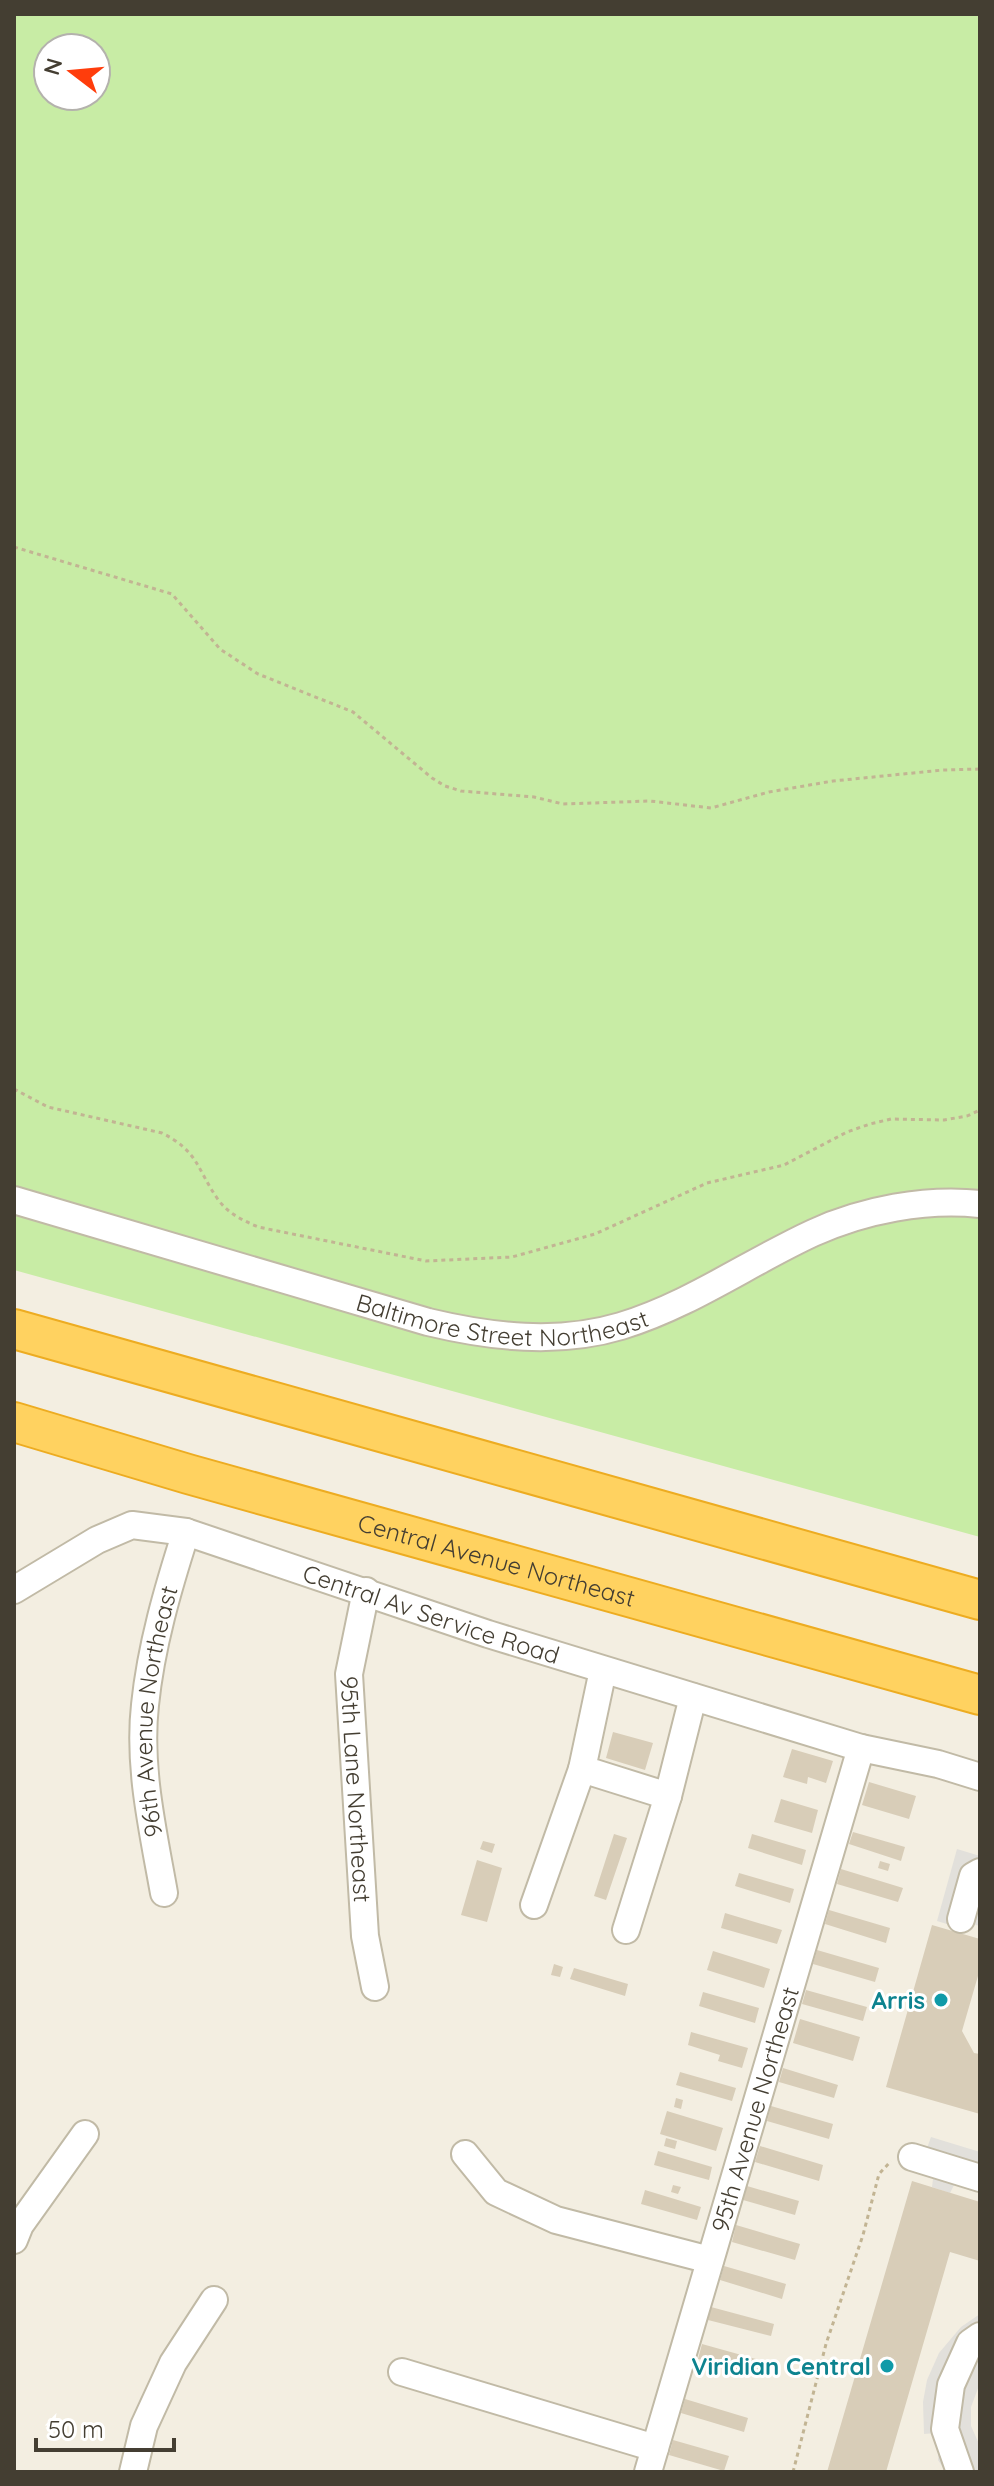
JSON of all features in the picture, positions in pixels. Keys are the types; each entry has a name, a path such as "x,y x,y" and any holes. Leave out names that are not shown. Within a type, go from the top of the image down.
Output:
{"highway":[{"path":"14,1329 980,1600"},
{"name":"Central Avenue Northeast","path":"14,1422 188,1474 980,1695"}],"street":[{"name":"Baltimore Street Northeast","path":"14,1200 428,1322 523,1337 594,1332 640,1319 703,1292 794,1242 850,1219 910,1206 980,1204"},
{"name":"Central Av Service Road","path":"14,1590 97,1540 132,1525 186,1532 603,1670 861,1748 938,1764 980,1777"},
{"name":"96th Avenue Northeast","path":"164,1893 146,1791 145,1706 165,1600 186,1532"},
{"name":"95th Lane Northeast","path":"366,1591 349,1674 365,1936 375,1987"},
{"path":"534,1905 582,1769 603,1670"},
{"path":"626,1930 668,1796 693,1697"},
{"name":"95th Avenue Northeast","path":"652,2460 861,1748"},
{"path":"582,1769 668,1796"},
{"path":"961,1919 973,1876 980,1872"},
{"path":"14,2240 20,2225 85,2134"},
{"path":"465,2154 496,2192 556,2220 710,2260"},
{"path":"912,2157 980,2178"},
{"path":"133,2472 144,2426 173,2363 214,2300"},
{"path":"960,2472 945,2429 951,2385 970,2343 980,2336"},
{"path":"402,2372 652,2460"}],"path":[{"path":"14,547 172,594 220,649 258,674 353,712 432,778 461,791 534,797 563,804 650,801 711,808 769,792 833,781 980,769"},
{"path":"14,1089 48,1107 162,1133 177,1140 195,1157 218,1200 241,1220 258,1227 426,1261 512,1257 595,1234 707,1183 784,1165 847,1132 870,1124 891,1119 944,1120 980,1110"},
{"path":"793,2472 826,2344 863,2235 879,2174 898,2157 912,2157"}],"green space":[{"path":"14,14 980,14 980,1537 14,1270"}],"shaded area":[{"path":"957,1849 980,1856 980,1926 972,1924 970,1931 937,1921"},
{"path":"931,2137 980,2152 980,2188 955,2183 950,2193 932,2187 926,2151"},
{"path":"980,2314 980,2383 971,2407 971,2426 980,2446 980,2472 946,2472 938,2460 940,2437 936,2433 924,2434 923,2402 927,2380 939,2353 961,2327"}],"building":[{"path":"613,1732 653,1743 645,1770 606,1758"},
{"path":"792,1749 833,1761 826,1783 808,1777 807,1784 783,1777"},
{"path":"869,1782 916,1796 909,1819 862,1805"},
{"path":"781,1799 818,1810 812,1833 774,1822"},
{"path":"853,1832 905,1847 901,1861 849,1844"},
{"path":"614,1834 627,1838 606,1900 594,1896"},
{"path":"752,1834 806,1850 802,1865 748,1848"},
{"path":"483,1841 495,1844 492,1853 480,1849"},
{"path":"477,1860 502,1868 487,1922 461,1915"},
{"path":"880,1861 890,1864 888,1871 878,1868"},
{"path":"841,1869 903,1888 898,1902 837,1884"},
{"path":"739,1873 794,1889 790,1903 735,1886"},
{"path":"829,1910 890,1928 886,1943 825,1924"},
{"path":"725,1913 782,1930 777,1944 721,1928"},
{"name":"Arris","path":"932,1925 980,1939 980,1969 962,2031 974,2053 980,2054 980,2114 886,2087"},
{"path":"817,1950 879,1968 875,1982 813,1964"},
{"path":"713,1951 770,1969 764,1988 707,1970"},
{"path":"554,1964 563,1967 560,1977 551,1975"},
{"path":"574,1968 628,1984 625,1996 570,1979"},
{"path":"806,1990 867,2007 863,2021 802,2004"},
{"path":"703,1992 759,2008 755,2023 699,2006"},
{"path":"800,2019 860,2037 853,2061 793,2043"},
{"path":"691,2032 748,2048 742,2068 718,2061 720,2055 688,2045"},
{"path":"783,2068 838,2085 834,2098 779,2082"},
{"path":"680,2072 736,2088 732,2101 676,2085"},
{"path":"676,2098 683,2100 681,2109 674,2107"},
{"path":"771,2106 833,2124 829,2139 767,2121"},
{"path":"667,2111 723,2128 716,2151 660,2134"},
{"path":"666,2138 677,2141 675,2149 664,2146"},
{"path":"760,2146 823,2165 819,2181 755,2162"},
{"path":"658,2151 712,2167 709,2180 654,2165"},
{"name":"Viridian Central","path":"912,2181 980,2202 980,2261 950,2252 886,2472 827,2472"},
{"path":"673,2185 681,2187 678,2194 671,2192"},
{"path":"747,2186 799,2201 795,2215 743,2200"},
{"path":"645,2190 701,2207 697,2220 641,2204"},
{"path":"736,2225 800,2244 795,2260 732,2242"},
{"path":"724,2266 786,2284 782,2299 720,2280"},
{"path":"711,2307 774,2324 771,2336 708,2320"},
{"path":"702,2344 763,2361 759,2376 698,2359"},
{"path":"685,2399 748,2418 744,2432 681,2413"},
{"path":"673,2440 729,2456 724,2471 669,2455"}],"place":[{"name":"Arris","path":"941,2000"},
{"name":"Viridian Central","path":"887,2366"}]}
